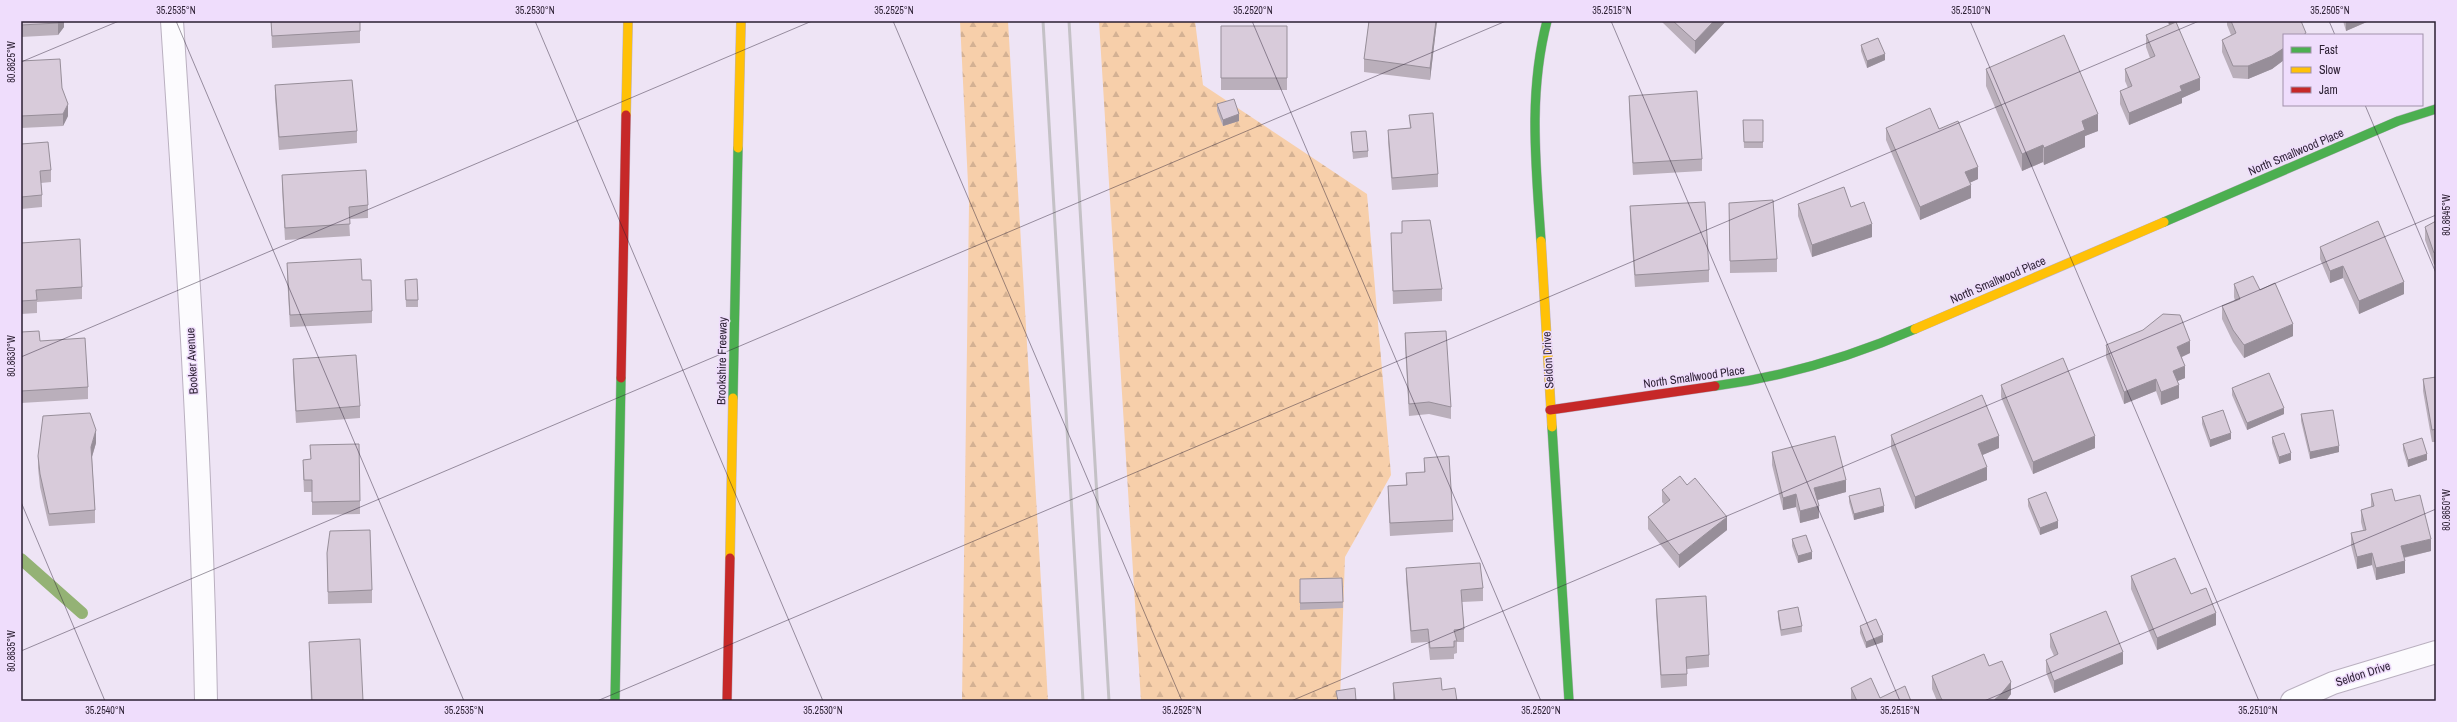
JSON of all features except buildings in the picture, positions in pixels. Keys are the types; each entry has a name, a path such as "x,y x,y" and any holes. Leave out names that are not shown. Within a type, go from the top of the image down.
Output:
{"main road":[{"path":"615,701 628,21"},
{"name":"Brookshire Freeway","path":"727,701 741,21"},
{"name":"Seldon Drive","path":"1548,21 1542,36 1533,93 1550,410 1569,701"},
{"name":"North Smallwood Place","path":"1550,410 1748,382 1807,367 1908,332 2398,121 2436,109"}],"street":[{"name":"Booker Avenue","path":"172,21 188,267 204,608 206,701"},
{"name":"Seldon Drive","path":"2292,701 2333,683 2436,652"}],"green space":[{"path":"960,21 1008,21 1048,701 962,701 969,204"},
{"path":"1099,21 1195,21 1203,85 1367,194 1391,475 1345,557 1340,701 1141,701"}],"waterway":[{"path":"21,559 82,613"}],"railway":[{"path":"1043,21 1083,701"},
{"path":"1069,21 1109,701"}],"traffic: fast":[{"path":"1541,241 1536,158 1535,103 1541,48 1547,21"},
{"path":"2164,222 2398,121 2436,109"},
{"path":"733,398 738,148"},
{"path":"1715,386 1766,377 1842,357 1915,329"},
{"path":"615,701 621,378"},
{"path":"1552,427 1569,701"}],"traffic: slow":[{"path":"626,115 628,21"},
{"path":"738,148 741,21"},
{"path":"1915,329 2164,222"},
{"path":"1541,241 1552,427"},
{"path":"730,558 733,398"}],"traffic: jam":[{"path":"621,378 626,115"},
{"path":"1550,410 1715,386"},
{"path":"727,701 730,558"}]}
